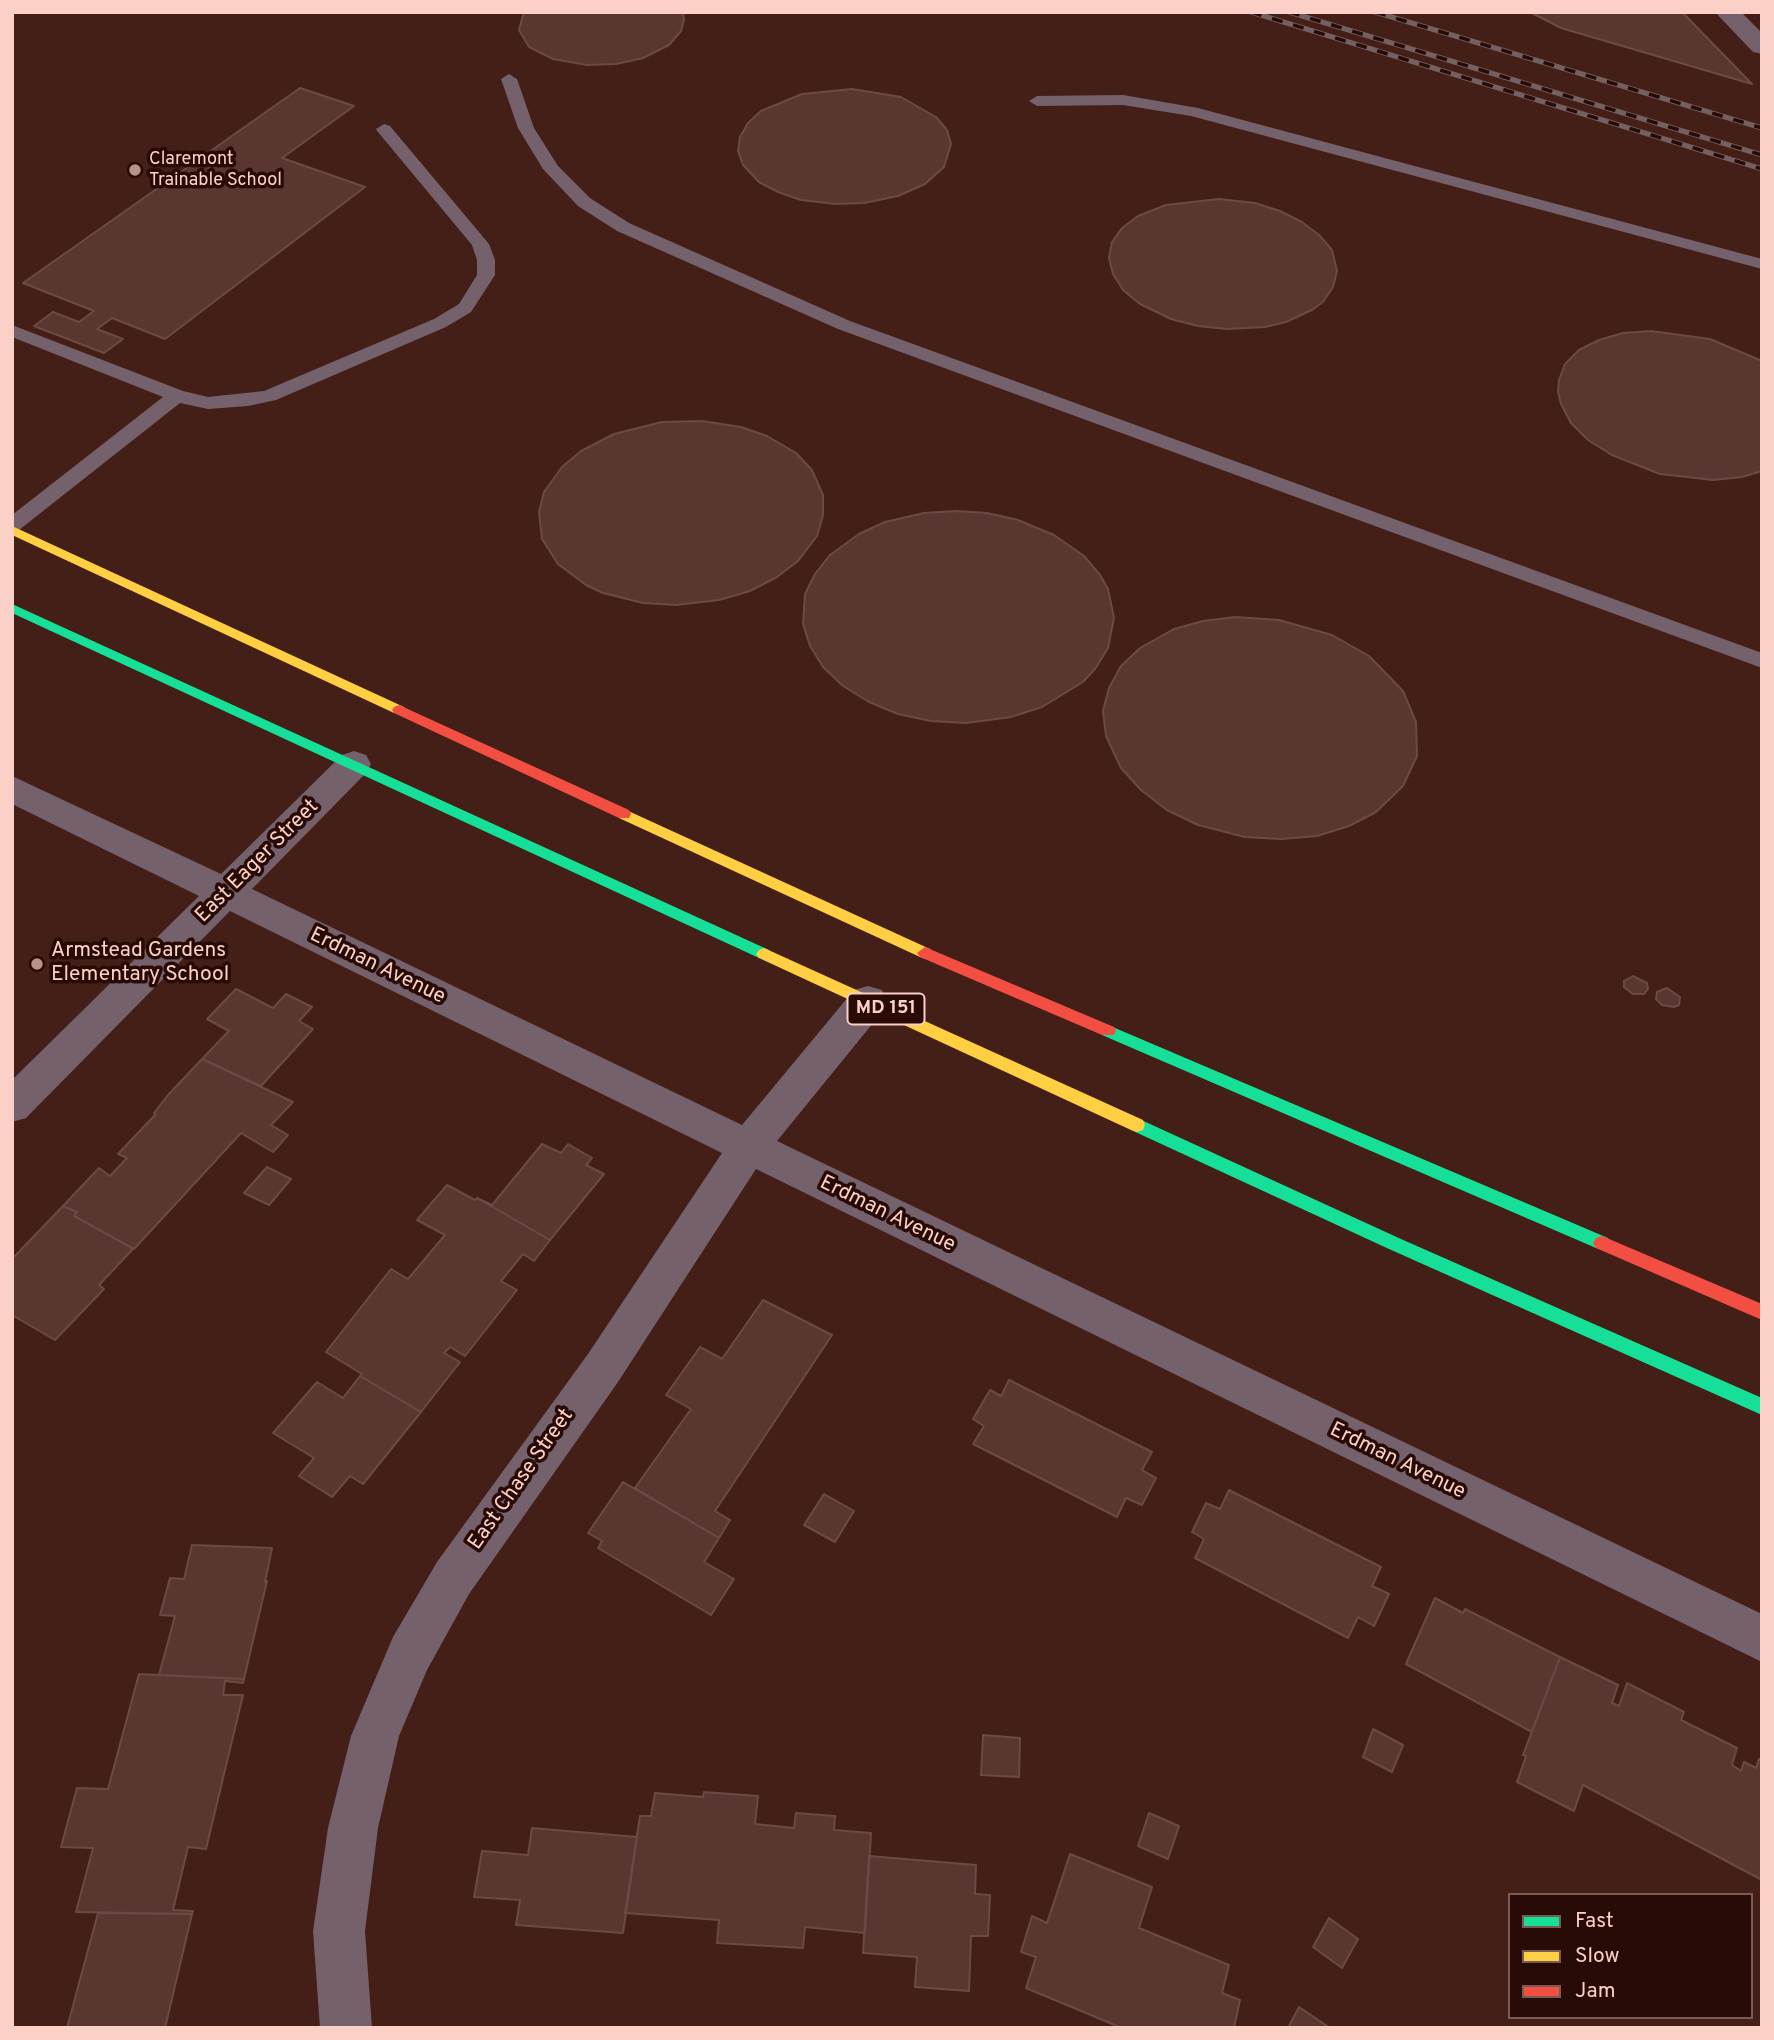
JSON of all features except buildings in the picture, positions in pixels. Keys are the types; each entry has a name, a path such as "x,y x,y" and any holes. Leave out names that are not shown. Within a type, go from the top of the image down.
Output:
{"main road":[{"path":"12,530 892,939 1762,1312"},
{"name":"MD 151","path":"12,608 1408,1250 1762,1408"}],"street":[{"path":"1727,12 1762,47"},
{"name":"East Eager Street","path":"12,1106 226,895 354,764"},
{"name":"Erdman Avenue","path":"12,789 1762,1639"},
{"name":"East Chase Street","path":"346,2028 339,1931 352,1828 375,1736 410,1654 453,1578 603,1367 748,1147 868,1000"}],"lane":[{"path":"509,79 526,128 551,169 584,202 623,227 844,325 1762,661"},
{"path":"1037,101 1123,100 1192,111 1762,264"},
{"path":"13,332 177,396 208,403 269,396 440,323 465,308 486,275 486,260 480,244 384,130"},
{"path":"12,525 177,396"}],"railway":[{"path":"1251,12 1762,169"},
{"path":"1289,12 1762,155"},
{"path":"1375,12 1762,128"}],"traffic: fast":[{"path":"12,608 764,954"},
{"path":"1108,1031 1602,1243"},
{"path":"1137,1125 1395,1244 1762,1407"}],"traffic: slow":[{"path":"12,530 399,710"},
{"path":"624,814 925,953"},
{"path":"764,954 1137,1125"}],"traffic: jam":[{"path":"399,710 624,814"},
{"path":"925,953 1108,1031"},
{"path":"1602,1243 1762,1312"}],"place":[{"name":"Claremont Trainable School","path":"135,170"},
{"name":"Armstead Gardens Elementary School","path":"37,964"}]}
